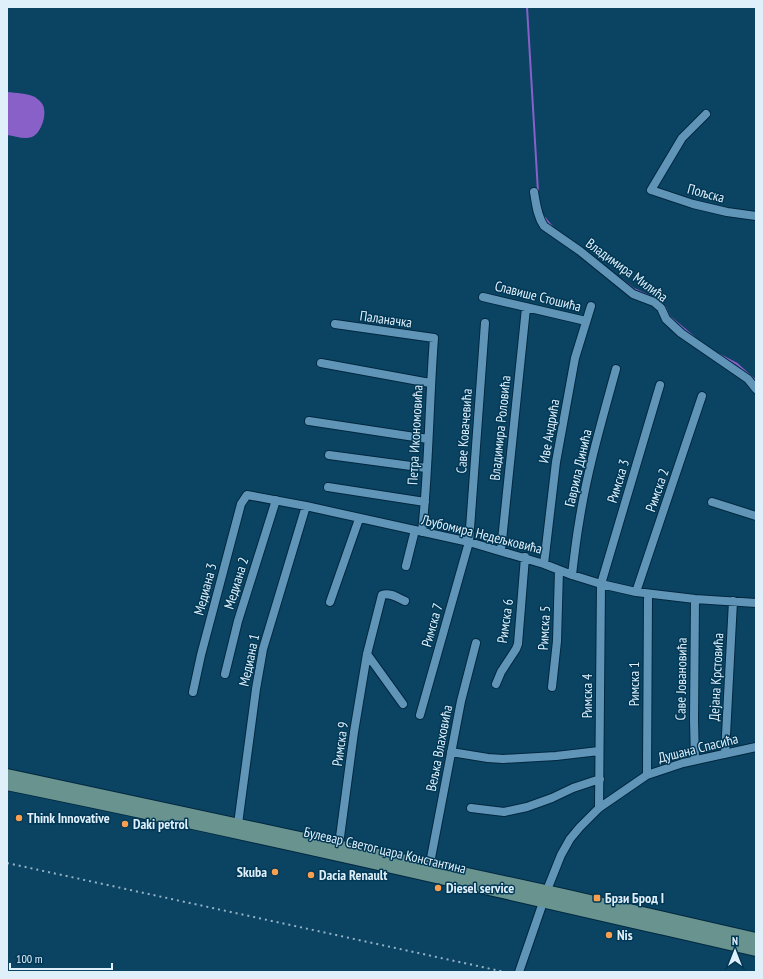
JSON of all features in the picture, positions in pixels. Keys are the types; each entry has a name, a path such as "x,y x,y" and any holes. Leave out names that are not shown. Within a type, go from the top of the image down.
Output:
{"main road":[{"name":"Булевар Светог цара Константина","path":"7,774 238,824 545,896 756,950"},
{"name":"Булевар Светог цара Константина","path":"7,784 756,940"}],"street":[{"name":"Пољска","path":"706,114 682,138 651,190 694,204 727,212 756,216"},
{"name":"Владимира Милића","path":"534,192 539,215 544,226 580,251 633,294 654,302 661,308 666,319 681,333 748,379 756,389"},
{"name":"Славише Стошића","path":"483,297 586,321"},
{"name":"Иве Андрића","path":"544,564 556,462 575,358 591,306"},
{"name":"Владимира Роловића","path":"501,550 526,308"},
{"name":"Саве Ковачевића","path":"470,542 485,323"},
{"name":"Паланачка","path":"335,324 434,338"},
{"name":"Петра Икономовића","path":"406,566 419,531 425,502 430,383 434,338"},
{"path":"321,363 430,383"},
{"name":"Гаврила Динића","path":"572,575 579,522 599,433 616,369"},
{"name":"Римска 3","path":"601,584 660,385"},
{"name":"Римска 2","path":"636,592 702,396"},
{"path":"309,421 428,439"},
{"path":"329,455 426,468"},
{"path":"328,487 425,502"},
{"name":"Љубомира Недељковића","path":"247,495 306,506 359,519 470,542 525,557 572,575 601,584 636,592 695,599 756,602"},
{"name":"Медиана 3","path":"193,692 201,655 241,504 247,495"},
{"name":"Медиана 2","path":"225,674 238,621 276,500"},
{"path":"712,502 756,516"},
{"name":"Медиана 1","path":"238,824 256,689 263,649 306,506"},
{"path":"330,602 359,519"},
{"name":"Римска 7","path":"420,715 470,542"},
{"name":"Римска 6","path":"496,684 501,672 518,644 525,557"},
{"name":"Римска 5","path":"552,687 557,641 559,570"},
{"name":"Римска 4","path":"599,808 601,584"},
{"name":"Римска 9","path":"340,837 367,654 382,595 389,594 405,601"},
{"name":"Римска 1","path":"647,774 648,594"},
{"name":"Саве Јовановића","path":"695,599 695,760"},
{"name":"Дејана Крстовића","path":"725,754 733,601"},
{"name":"Вељка Влаховића","path":"431,858 461,701 476,643"},
{"path":"367,654 403,704"},
{"name":"Душана Спасића","path":"519,972 545,896 561,855 570,839 580,826 599,808 647,774 695,760 756,747"},
{"path":"451,752 503,759 556,756 599,751"},
{"path":"471,808 504,812 527,808 573,788 600,779"}],"shaded area":[{"path":"7,92 21,93 35,97 44,107 43,121 40,129 38,133 32,137 20,138 7,135"}],"waterway":[{"path":"527,7 538,192"},
{"path":"543,216 553,228"},
{"path":"622,280 634,289 658,300 665,307 669,316 695,338"},
{"path":"718,354 737,364 756,381"}],"railway":[{"path":"7,863 505,972"}],"place":[{"name":"Think Innovative","path":"19,818"},
{"name":"Daki petrol","path":"125,824"},
{"name":"Skuba","path":"275,872"},
{"name":"Dacia Renault","path":"311,875"},
{"name":"Diesel service","path":"438,888"},
{"name":"Брзи Брод I","path":"597,898"},
{"name":"Nis","path":"609,935"}]}
